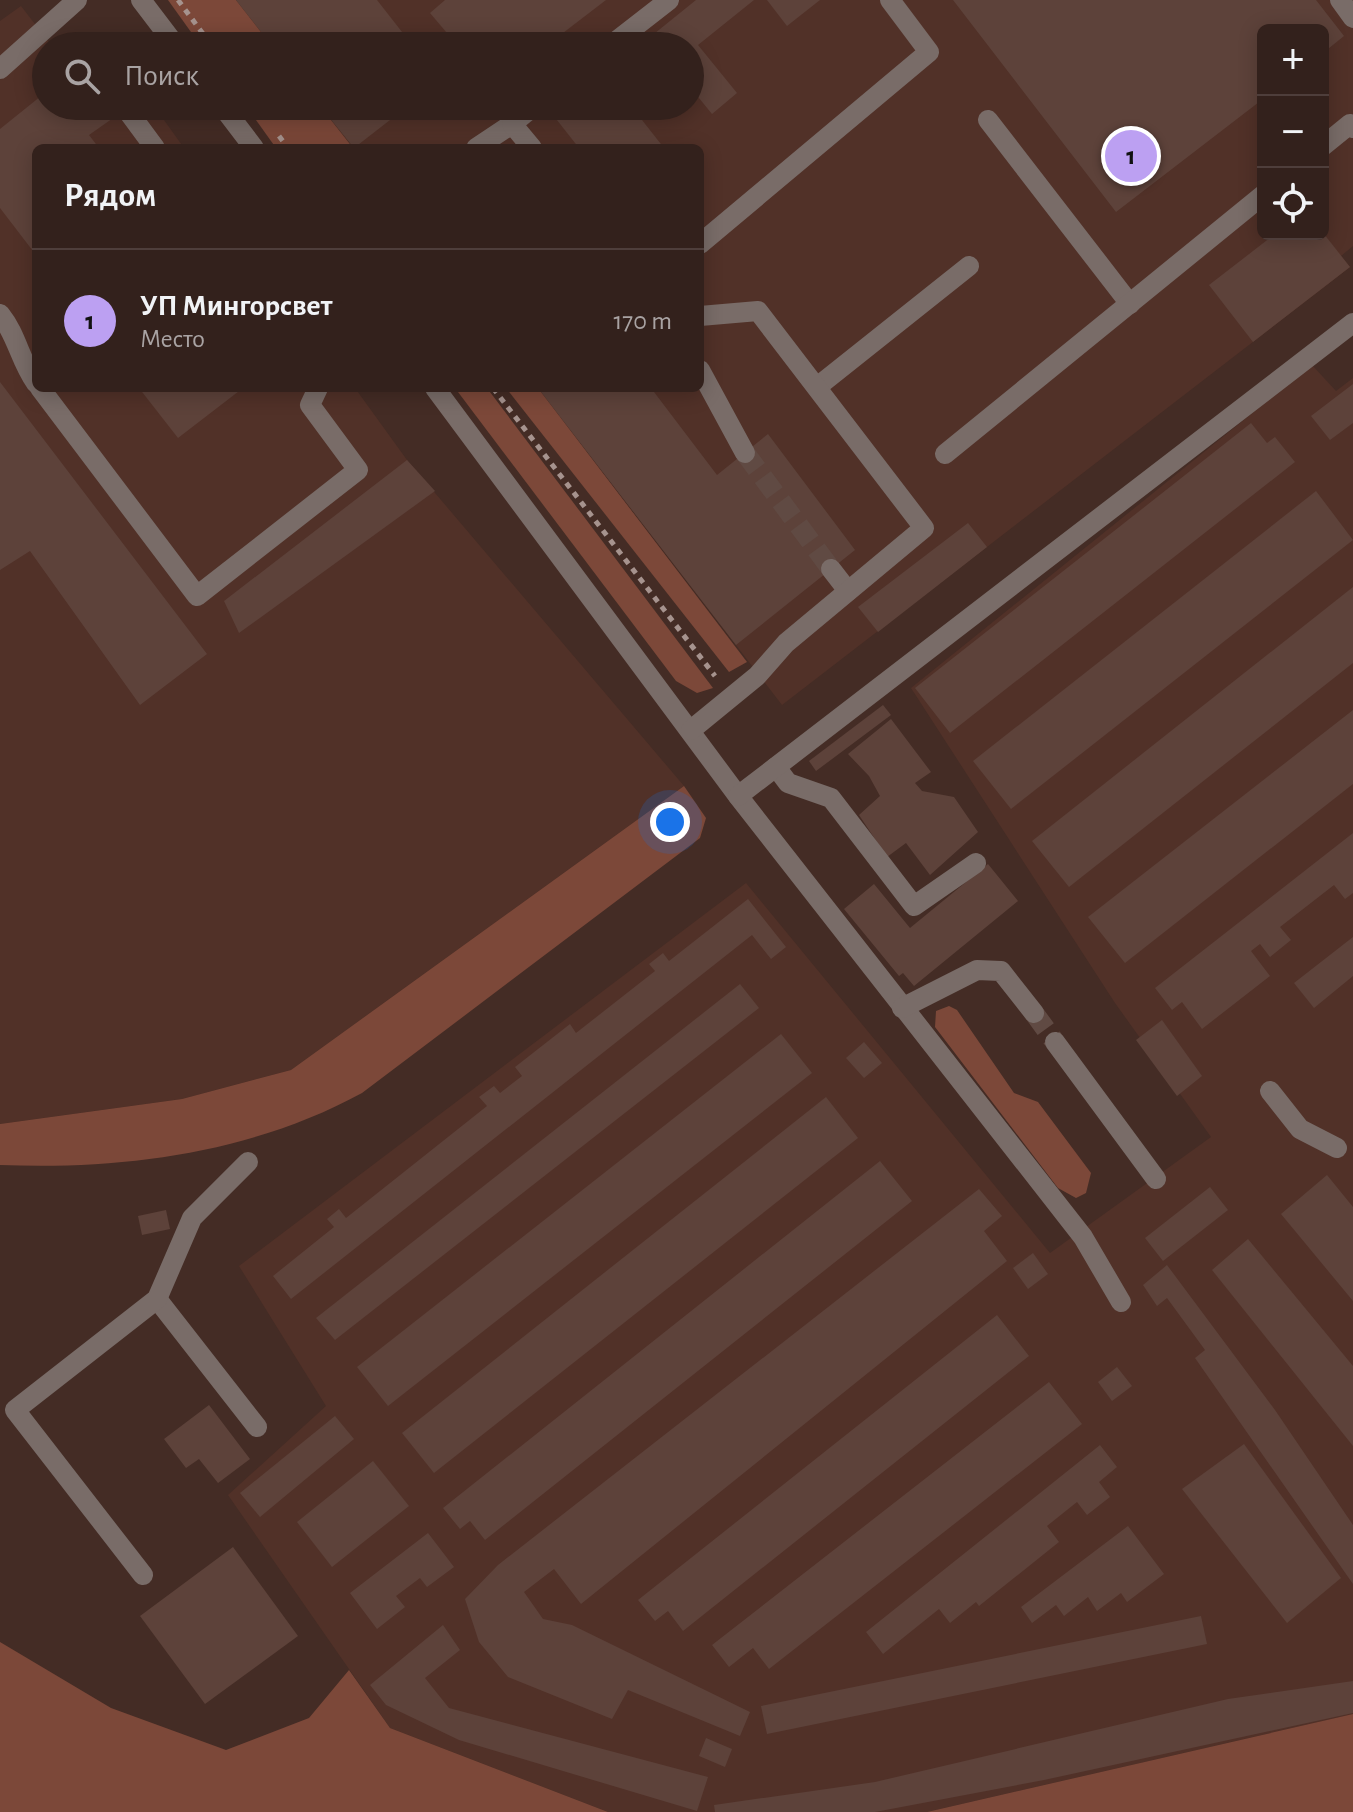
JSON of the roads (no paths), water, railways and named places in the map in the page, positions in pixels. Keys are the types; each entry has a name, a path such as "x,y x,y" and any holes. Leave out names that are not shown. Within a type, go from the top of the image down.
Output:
{"lane":[{"path":"41,32 77,0"},
{"path":"141,0 165,32"},
{"path":"628,32 669,0"},
{"path":"704,241 929,52 890,0"},
{"path":"1340,0 1353,18"},
{"path":"0,69 32,40"},
{"path":"134,120 152,144"},
{"path":"233,120 251,144"},
{"path":"482,144 517,120"},
{"path":"988,120 1130,304"},
{"path":"512,124 529,144"},
{"path":"1329,142 1352,125"},
{"path":"945,454 1257,200"},
{"path":"817,387 969,266"},
{"path":"691,730 924,528 758,311 704,316"},
{"path":"0,314 11,328 24,367 32,378"},
{"path":"738,796 1353,323"},
{"path":"704,377 745,453"},
{"path":"43,392 197,596 358,470 310,405 316,392"},
{"path":"438,392 738,796 1083,1237 1121,1302"},
{"path":"831,569 848,591"},
{"path":"776,767 788,783 831,798 914,906 976,863"},
{"path":"902,1008 977,970 1001,971 1034,1013"},
{"path":"1055,1042 1156,1179"},
{"path":"1270,1091 1300,1129 1337,1148"},
{"path":"143,1575 15,1410 157,1299 192,1218 248,1162"},
{"path":"157,1299 257,1427"}],"tunnel":[{"path":"745,453 831,569"},
{"path":"1034,1013 1055,1042"}],"place":[{"name":"УП Мингорсвет","path":"1131,156"}]}
